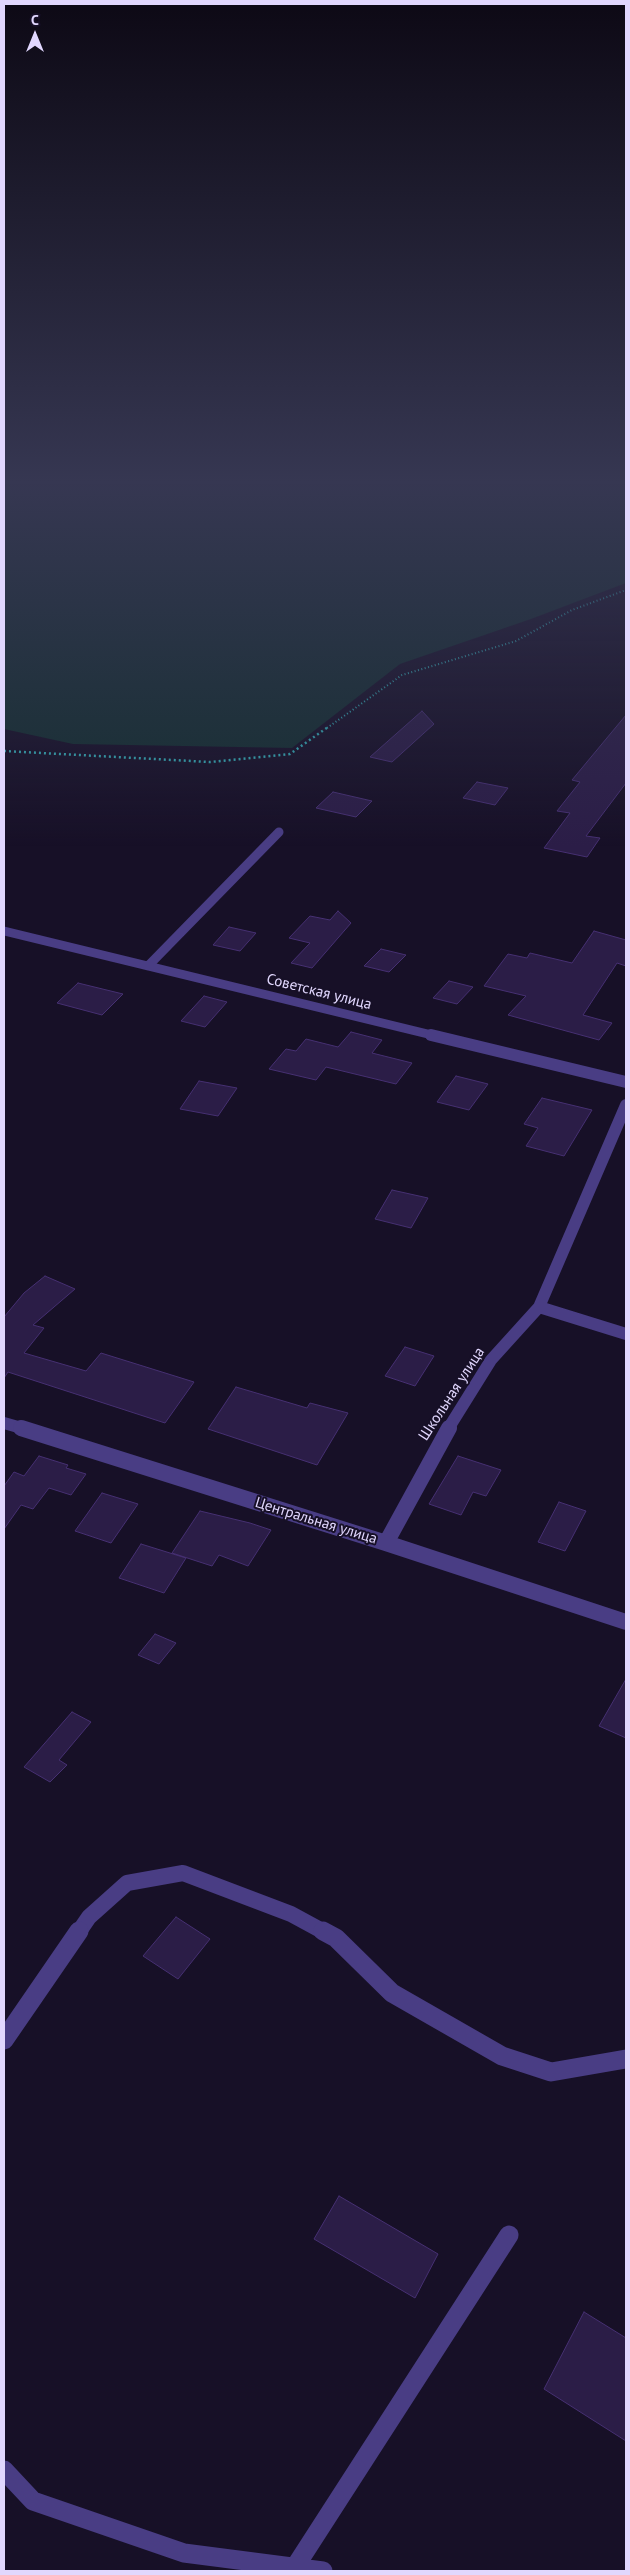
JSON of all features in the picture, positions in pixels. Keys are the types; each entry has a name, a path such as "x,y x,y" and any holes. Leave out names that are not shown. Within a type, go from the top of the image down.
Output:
{"street":[{"path":"148,966 279,832"},
{"name":"Советская улица","path":"4,931 626,1082"},
{"name":"Школьная улица","path":"386,1543 432,1455 491,1360 539,1307 626,1107"},
{"path":"539,1307 626,1334"},
{"name":"Центральная улица","path":"4,1423 386,1543 626,1622"},
{"path":"4,2040 89,1917 126,1883 184,1873 291,1914 336,1938 392,1993 502,2056 551,2072 626,2059"},
{"path":"295,2567 509,2235"},
{"path":"4,2470 33,2501 184,2553 323,2571"}],"path":[{"path":"4,752 210,762 290,754 402,675 516,641 580,607"}],"green space":[{"path":"4,607 562,607 400,664 292,748 73,744 4,729"}],"building":[{"path":"422,711 434,724 392,762 370,757"},
{"path":"626,715 626,783 586,836 600,838 587,857 544,848 570,813 557,811 580,782 572,780"},
{"path":"477,782 508,788 495,805 463,798"},
{"path":"333,792 372,801 356,817 316,808"},
{"path":"338,911 351,923 312,968 291,963 310,943 289,938 310,916 330,920"},
{"path":"229,927 256,933 240,951 213,945"},
{"path":"594,931 626,940 626,966 617,963 583,1015 612,1023 599,1040 508,1015 526,996 484,986 508,954 527,958 530,953 572,963"},
{"path":"381,949 406,955 389,972 364,966"},
{"path":"449,981 473,987 457,1004 433,998"},
{"path":"78,983 123,994 102,1015 57,1003"},
{"path":"204,996 227,1002 205,1027 181,1021"},
{"path":"351,1032 382,1040 372,1053 412,1063 396,1084 326,1067 316,1080 269,1069 286,1049 296,1051 306,1039 338,1047"},
{"path":"456,1076 488,1084 469,1110 437,1102"},
{"path":"199,1081 237,1088 218,1116 180,1109"},
{"path":"542,1098 592,1110 564,1156 526,1146 538,1128 524,1124"},
{"path":"392,1190 428,1198 411,1228 375,1219"},
{"path":"45,1276 75,1289 33,1325 44,1328 24,1353 86,1371 101,1353 194,1382 165,1423 8,1372 4,1378 4,1317 24,1293"},
{"path":"405,1347 434,1356 415,1386 385,1376"},
{"path":"236,1387 307,1408 310,1403 348,1413 317,1465 208,1429"},
{"path":"39,1456 68,1465 66,1468 86,1474 71,1495 49,1488 33,1509 21,1505 4,1529 4,1486 14,1472 24,1476"},
{"path":"458,1456 501,1470 486,1496 473,1492 461,1515 429,1504"},
{"path":"102,1493 138,1504 111,1543 75,1531"},
{"path":"559,1502 586,1511 565,1551 538,1542"},
{"path":"200,1511 271,1530 248,1566 219,1555 212,1566 172,1553"},
{"path":"141,1544 186,1558 164,1593 119,1578"},
{"path":"155,1634 176,1643 159,1664 138,1655"},
{"path":"626,1679 626,1738 599,1726"},
{"path":"72,1712 91,1722 59,1760 67,1765 50,1782 24,1767"},
{"path":"176,1917 210,1939 178,1979 143,1956"},
{"path":"339,2196 438,2254 415,2298 314,2239"},
{"path":"584,2312 626,2338 626,2441 544,2389"}]}
